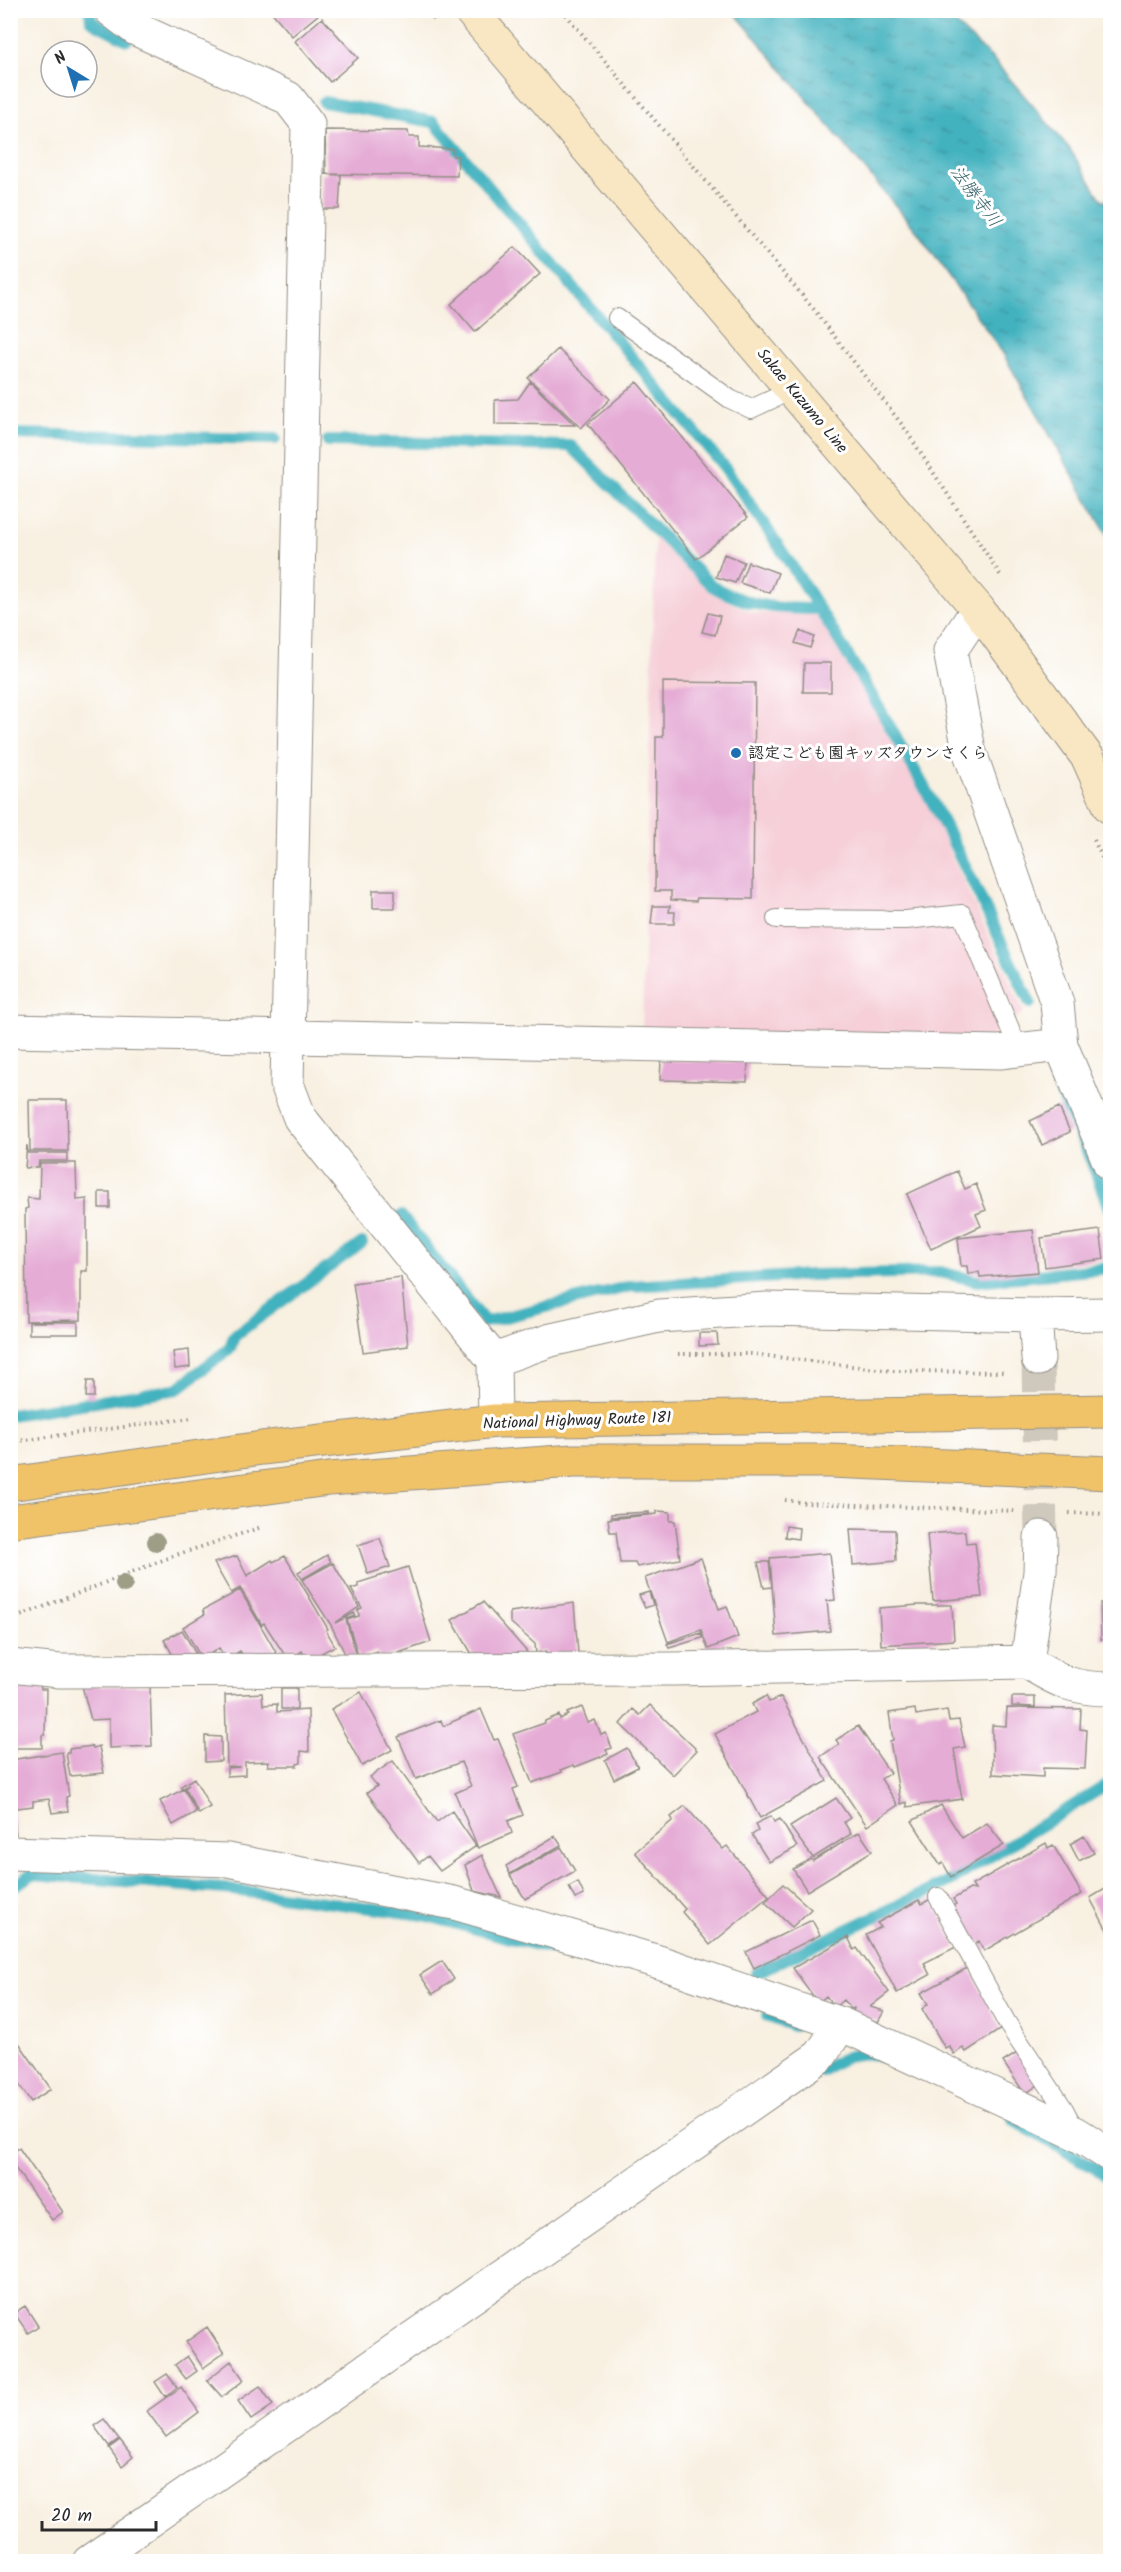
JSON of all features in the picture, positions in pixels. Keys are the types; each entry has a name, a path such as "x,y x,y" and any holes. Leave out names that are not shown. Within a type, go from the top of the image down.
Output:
{"highway":[{"name":"National Highway Route 181","path":"10,1484 262,1448 495,1421 1110,1412"},
{"path":"10,1521 329,1479 573,1461 830,1461 1110,1473"}],"main road":[{"name":"Sakae Kuzumo Line","path":"470,10 978,609 1088,758 1110,807"}],"street":[{"path":"111,10 136,29 288,98 308,124 287,1084 300,1118 494,1360 495,1421"},
{"path":"978,609 950,651 969,750 1057,1004 1061,1045 1110,1164"},
{"path":"10,1031 988,1051 1061,1045"},
{"path":"494,1360 551,1340 659,1316 767,1309 1035,1315 1110,1314"},
{"path":"1027,1366 1035,1315"},
{"path":"1027,1662 1040,1572 1041,1537"},
{"path":"10,1666 72,1671 674,1669 1027,1662 1059,1682 1089,1689 1110,1689"},
{"path":"10,1853 228,1860 454,1903 659,1962 841,2024 1077,2134 1110,2155"},
{"path":"89,2562 820,2055 841,2024"}],"lane":[{"path":"617,318 730,399 751,409 792,390"},
{"path":"776,919 906,920 962,914 1018,1050"},
{"path":"938,1897 1007,2024 1064,2109 1077,2134"}],"path":[{"path":"562,10 812,307 903,426 1003,579"},
{"path":"668,1354 751,1354 893,1371 1027,1366"},
{"path":"783,1500 1018,1511"},
{"path":"1064,1513 1110,1514"},
{"path":"10,1620 173,1556 270,1524"}],"shaded area":[{"path":"655,538 709,591 734,604 754,613 816,615 846,657 920,787 1024,1012 986,1040 642,1034"}],"water":[{"name":"法勝寺川","path":"733,11 942,11 992,58 1069,148 1100,197 1104,201 1110,198 1110,540 1002,352 919,234"}],"building":[{"path":"270,10 316,10 319,14 292,36"},
{"path":"322,18 358,58 330,82 295,41"},
{"path":"325,130 408,131 409,137 419,137 419,147 453,149 453,156 458,156 457,176 326,174"},
{"path":"322,174 341,175 339,209 321,209"},
{"path":"515,247 540,274 475,332 451,304"},
{"path":"558,349 610,399 581,428 528,378"},
{"path":"530,382 575,425 495,424 495,400 518,399"},
{"path":"637,382 748,517 696,559 588,424"},
{"path":"724,554 744,562 735,583 716,577"},
{"path":"748,562 778,573 770,593 740,583"},
{"path":"708,613 720,616 715,635 702,632"},
{"path":"800,631 814,637 810,648 795,643"},
{"path":"804,663 831,663 831,692 803,692"},
{"path":"663,682 755,683 753,899 671,900 671,891 655,891 656,737 663,737"},
{"path":"373,890 395,890 395,908 373,908"},
{"path":"653,906 670,906 669,912 675,912 674,924 651,924"},
{"path":"661,1060 748,1062 747,1082 660,1080"},
{"path":"29,1100 67,1100 68,1151 30,1151"},
{"path":"1059,1107 1070,1132 1042,1145 1030,1121"},
{"path":"27,1145 28,1153 67,1153 67,1161 39,1161 38,1167 25,1168"},
{"path":"40,1163 76,1163 77,1200 87,1199 87,1271 81,1271 81,1320 26,1321 25,1209 28,1208 27,1198 39,1199"},
{"path":"957,1171 965,1189 976,1184 986,1210 976,1214 981,1226 931,1249 907,1194"},
{"path":"99,1192 110,1192 110,1208 99,1208"},
{"path":"1033,1230 1038,1272 980,1277 979,1272 968,1274 967,1266 961,1266 958,1238"},
{"path":"1100,1230 1104,1259 1045,1267 1041,1238"},
{"path":"401,1277 408,1346 363,1352 353,1283"},
{"path":"29,1322 78,1322 78,1334 29,1334"},
{"path":"699,1333 717,1333 718,1345 699,1346"},
{"path":"189,1350 190,1367 175,1369 173,1352"},
{"path":"87,1381 94,1381 94,1397 86,1397"},
{"path":"657,1511 670,1512 670,1521 675,1521 680,1559 637,1567 635,1563 620,1563 616,1532 610,1532 608,1519 657,1514"},
{"path":"649,1512 649,1514 611,1517 611,1514"},
{"path":"786,1526 799,1528 798,1539 785,1537"},
{"path":"850,1529 895,1530 896,1561 853,1565"},
{"path":"965,1531 966,1543 975,1542 982,1597 933,1601 927,1534"},
{"path":"380,1538 390,1567 368,1574 358,1545"},
{"path":"830,1553 835,1600 827,1601 830,1631 776,1636 770,1558"},
{"path":"327,1555 331,1562 302,1579 298,1572"},
{"path":"237,1556 247,1576 272,1560 273,1562 285,1556 328,1629 326,1630 335,1646 308,1660 302,1651 288,1660 264,1623 262,1625 240,1588 231,1593 214,1563"},
{"path":"701,1558 719,1609 727,1606 738,1637 708,1649 701,1630 668,1642 645,1578"},
{"path":"1107,1560 1110,1560 1110,1639 1101,1640 1100,1603 1108,1602"},
{"path":"758,1562 769,1562 772,1587 764,1588"},
{"path":"333,1563 359,1607 335,1623 354,1613 355,1616 346,1619 356,1656 348,1660 331,1625 302,1580"},
{"path":"408,1567 431,1642 380,1659 377,1651 359,1658 347,1620 359,1616 358,1610 362,1608 351,1589 358,1587 358,1583"},
{"path":"240,1590 280,1659 247,1660 240,1651 226,1659 219,1648 202,1659 183,1627 205,1614 203,1610"},
{"path":"649,1592 653,1605 645,1608 639,1595"},
{"path":"483,1602 527,1652 506,1662 476,1661 452,1620"},
{"path":"574,1603 578,1653 546,1656 546,1651 536,1653 535,1644 510,1622 510,1612"},
{"path":"952,1605 954,1640 881,1645 879,1608"},
{"path":"182,1630 198,1657 174,1657 164,1640"},
{"path":"701,1633 702,1638 669,1648 667,1644"},
{"path":"10,1683 40,1684 41,1689 46,1689 45,1735 42,1735 42,1748 16,1748 15,1758 10,1758"},
{"path":"82,1686 150,1686 152,1746 109,1748 109,1719 91,1720"},
{"path":"281,1688 297,1688 297,1709 281,1709"},
{"path":"361,1692 392,1750 362,1766 331,1709"},
{"path":"262,1693 263,1705 277,1704 277,1712 308,1710 309,1752 301,1751 301,1763 297,1766 268,1766 269,1761 245,1762 245,1775 227,1776 227,1768 240,1767 227,1766 225,1695"},
{"path":"766,1696 769,1702 781,1697 827,1781 760,1818 715,1734 756,1712 752,1704"},
{"path":"1012,1697 1035,1697 1035,1707 1012,1706"},
{"path":"650,1705 697,1750 673,1775 620,1724 633,1709 640,1715"},
{"path":"582,1707 588,1723 595,1720 601,1735 606,1733 612,1748 606,1750 608,1754 575,1767 574,1765 532,1783 513,1734 545,1723 559,1715 560,1719 568,1715 567,1713"},
{"path":"1007,1708 1081,1709 1080,1729 1087,1730 1085,1769 1043,1768 1043,1777 993,1774 992,1725 1006,1726"},
{"path":"481,1709 494,1740 498,1739 518,1787 513,1789 523,1815 508,1821 512,1833 478,1848 455,1793 471,1786 461,1762 416,1779 398,1737 441,1720 443,1726"},
{"path":"915,1709 916,1715 947,1710 949,1721 959,1720 965,1747 954,1749 962,1799 907,1807 907,1802 901,1804 890,1741 893,1740 889,1713"},
{"path":"858,1726 890,1773 881,1779 898,1805 867,1826 820,1757 839,1744 836,1740"},
{"path":"205,1736 221,1737 221,1761 205,1762"},
{"path":"92,1746 93,1748 99,1746 104,1773 70,1776 66,1753 69,1753 69,1749"},
{"path":"627,1748 638,1767 614,1779 605,1760"},
{"path":"62,1752 69,1796 66,1797 68,1811 52,1813 49,1799 33,1801 33,1806 10,1809 10,1760"},
{"path":"393,1761 437,1822 452,1811 476,1846 440,1871 428,1856 419,1863 367,1793 377,1786 370,1777"},
{"path":"194,1778 210,1807 199,1814 185,1788 189,1785 182,1789 181,1786"},
{"path":"184,1789 196,1812 173,1825 160,1801"},
{"path":"836,1798 850,1818 844,1822 851,1834 813,1858 790,1827"},
{"path":"941,1805 962,1838 987,1823 1004,1845 951,1877 943,1863 940,1865 912,1821"},
{"path":"685,1806 723,1849 727,1846 769,1896 710,1945 682,1912 685,1909 635,1852 673,1820 671,1817"},
{"path":"10,1810 13,1810 16,1834 10,1833"},
{"path":"771,1816 774,1822 780,1819 797,1847 769,1862 752,1835 758,1831 755,1824"},
{"path":"859,1832 872,1851 807,1891 793,1869 811,1859 813,1861"},
{"path":"555,1836 561,1845 510,1874 506,1866"},
{"path":"1084,1836 1094,1853 1079,1861 1070,1844"},
{"path":"1046,1843 1048,1848 1053,1845 1082,1894 984,1951 979,1941 974,1944 953,1906 956,1904 953,1899 970,1889 975,1890 972,1885"},
{"path":"561,1847 575,1871 525,1899 510,1875"},
{"path":"482,1855 501,1897 474,1891 465,1865"},
{"path":"578,1882 584,1895 575,1899 569,1887"},
{"path":"783,1884 811,1909 792,1927 765,1902"},
{"path":"1110,1886 1110,1936 1090,1898"},
{"path":"932,1898 956,1947 924,1963 930,1975 897,1993 866,1935 881,1927 877,1923 919,1900 922,1904"},
{"path":"812,1920 820,1935 754,1968 746,1952"},
{"path":"848,1937 854,1950 857,1948 889,1992 870,2007 884,2011 878,2022 853,2014 854,2008 851,2009 843,2000 835,2007 826,1996 818,2003 793,1968"},
{"path":"442,1961 454,1979 433,1994 420,1975"},
{"path":"969,1967 1001,2029 966,2052 963,2048 954,2054 949,2046 945,2048 922,2009 928,2004 921,1993"},
{"path":"10,2030 51,2089 31,2102 10,2072"},
{"path":"1017,2053 1038,2085 1025,2094 1003,2062"},
{"path":"19,2148 63,2212 52,2220 10,2161 10,2154"},
{"path":"25,2306 38,2326 28,2333 14,2313"},
{"path":"207,2327 224,2353 203,2368 186,2342"},
{"path":"187,2356 197,2371 186,2379 175,2365"},
{"path":"231,2361 244,2380 222,2397 207,2380"},
{"path":"167,2374 177,2387 165,2397 155,2382"},
{"path":"260,2386 273,2405 251,2420 238,2401"},
{"path":"181,2387 199,2412 166,2437 147,2411"},
{"path":"104,2419 119,2439 109,2446 94,2426"},
{"path":"120,2440 133,2457 122,2466 109,2448"}],"waterway":[{"path":"90,10 91,21 127,40"},
{"path":"324,102 434,122 725,468 803,584 922,783 951,837 1030,1003"},
{"path":"10,434 275,439"},
{"path":"328,441 571,446 712,586 751,603 818,609"},
{"path":"1053,1075 1091,1160 1110,1211"},
{"path":"401,1216 485,1322 631,1286 811,1275 940,1272 977,1281 1110,1268"},
{"path":"10,1415 177,1389 230,1348 234,1336 362,1243"},
{"path":"756,1973 952,1880 1110,1783"},
{"path":"10,1889 32,1874 225,1889 424,1915 608,1964"},
{"path":"767,2016 794,2026"},
{"path":"822,2071 836,2062 858,2054 881,2057"},
{"path":"1013,2120 1110,2177"}],"tunnel":[{"path":"1038,1359 1041,1537"}],"place":[{"name":"認定こども園キッズタウンさくら","path":"736,753"}]}
